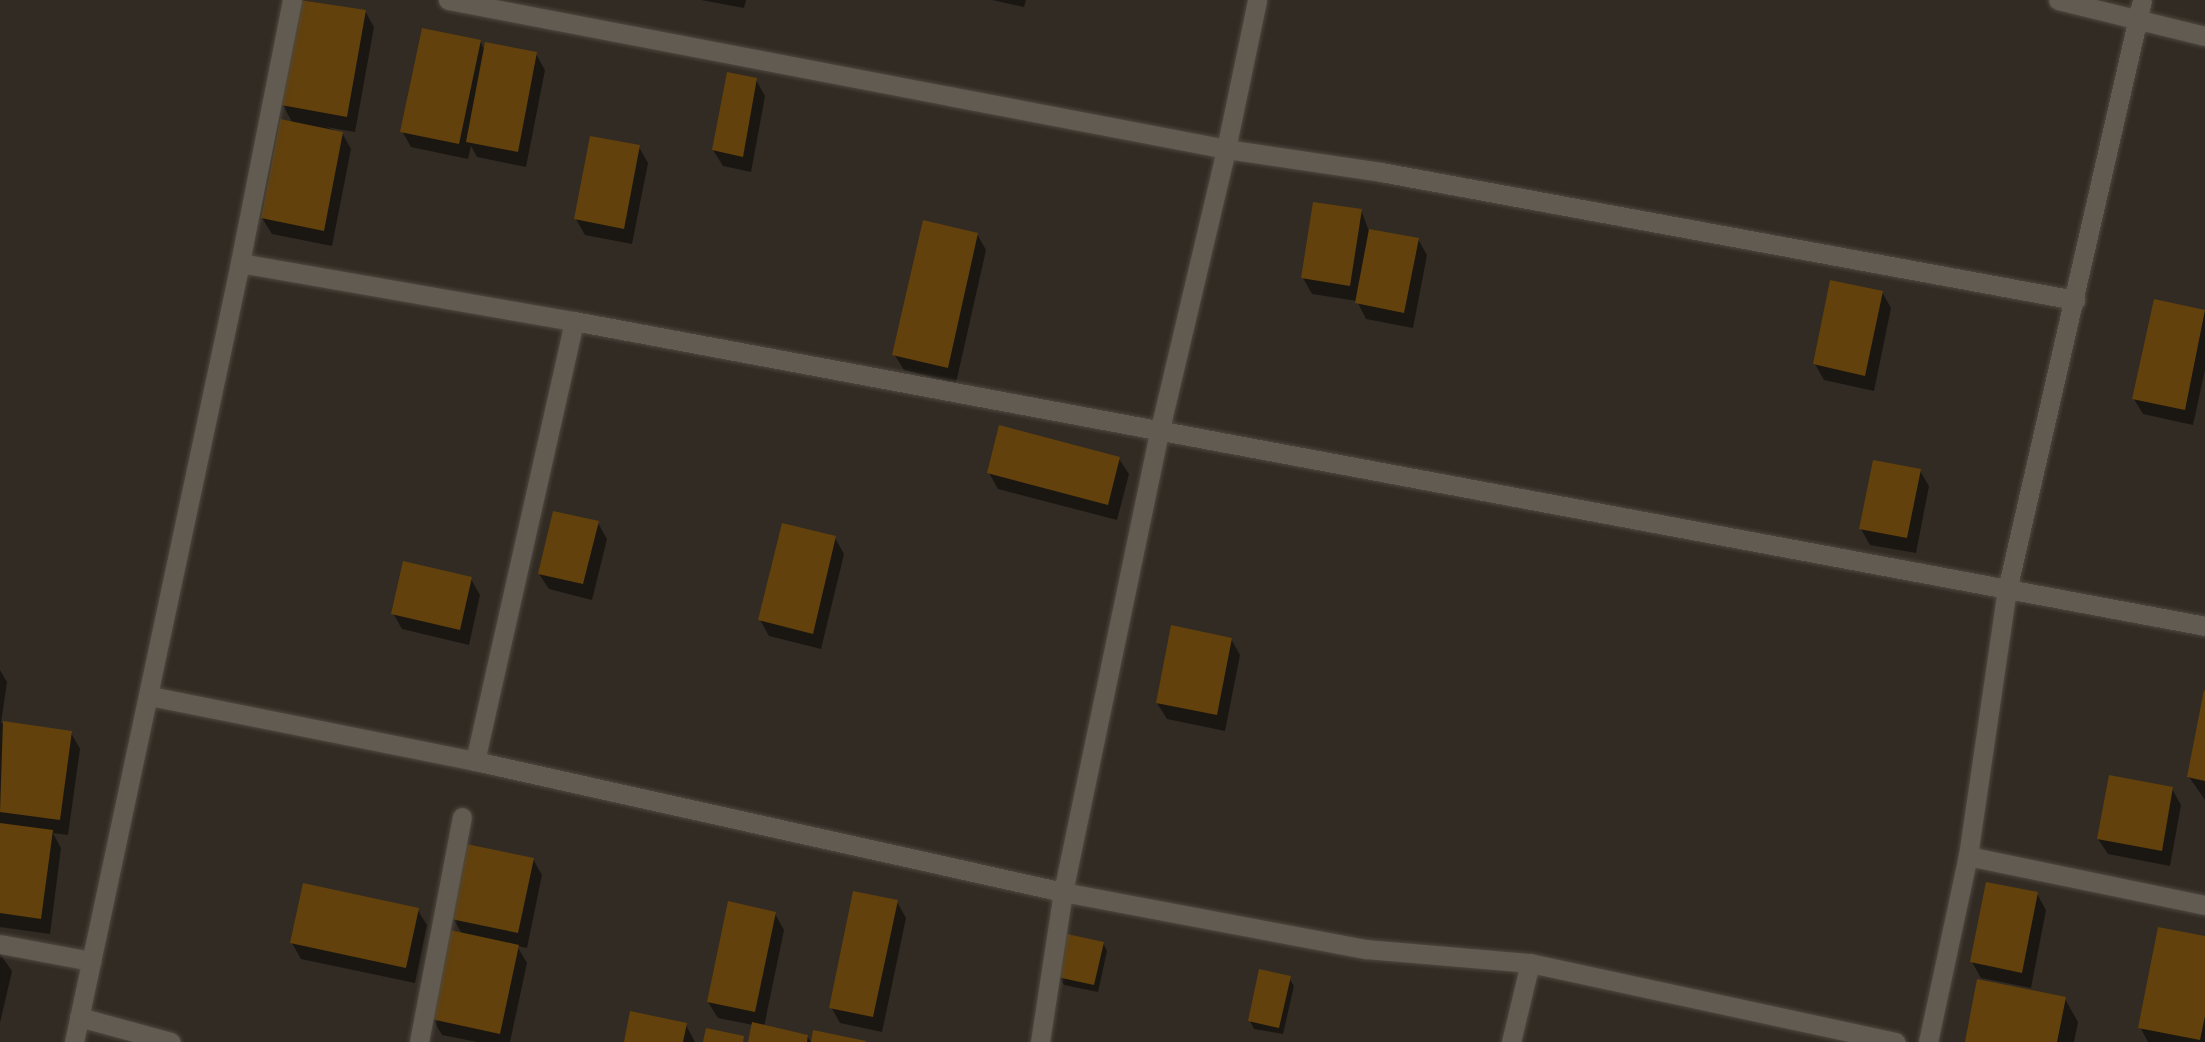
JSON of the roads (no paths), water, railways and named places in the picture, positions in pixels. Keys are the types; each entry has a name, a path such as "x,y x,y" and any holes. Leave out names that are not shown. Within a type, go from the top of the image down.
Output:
{"street":[{"path":"74,1042 150,696 292,0"},
{"path":"448,0 1226,149 1381,172 2076,300"},
{"path":"1040,1042 1063,892 1158,433 1226,149 1257,0"},
{"path":"2057,0 2205,36"},
{"path":"1928,1042 1968,856 2007,590 2076,300 2142,0"},
{"path":"240,263 574,321 1158,433 2205,626"},
{"path":"475,761 574,321"},
{"path":"150,696 475,761 1063,892 1366,950 1530,963 1896,1042"},
{"path":"419,1042 462,817"},
{"path":"1968,856 2205,905"},
{"path":"0,944 91,961"},
{"path":"1511,1042 1530,963"},
{"path":"79,1017 171,1042"}]}
